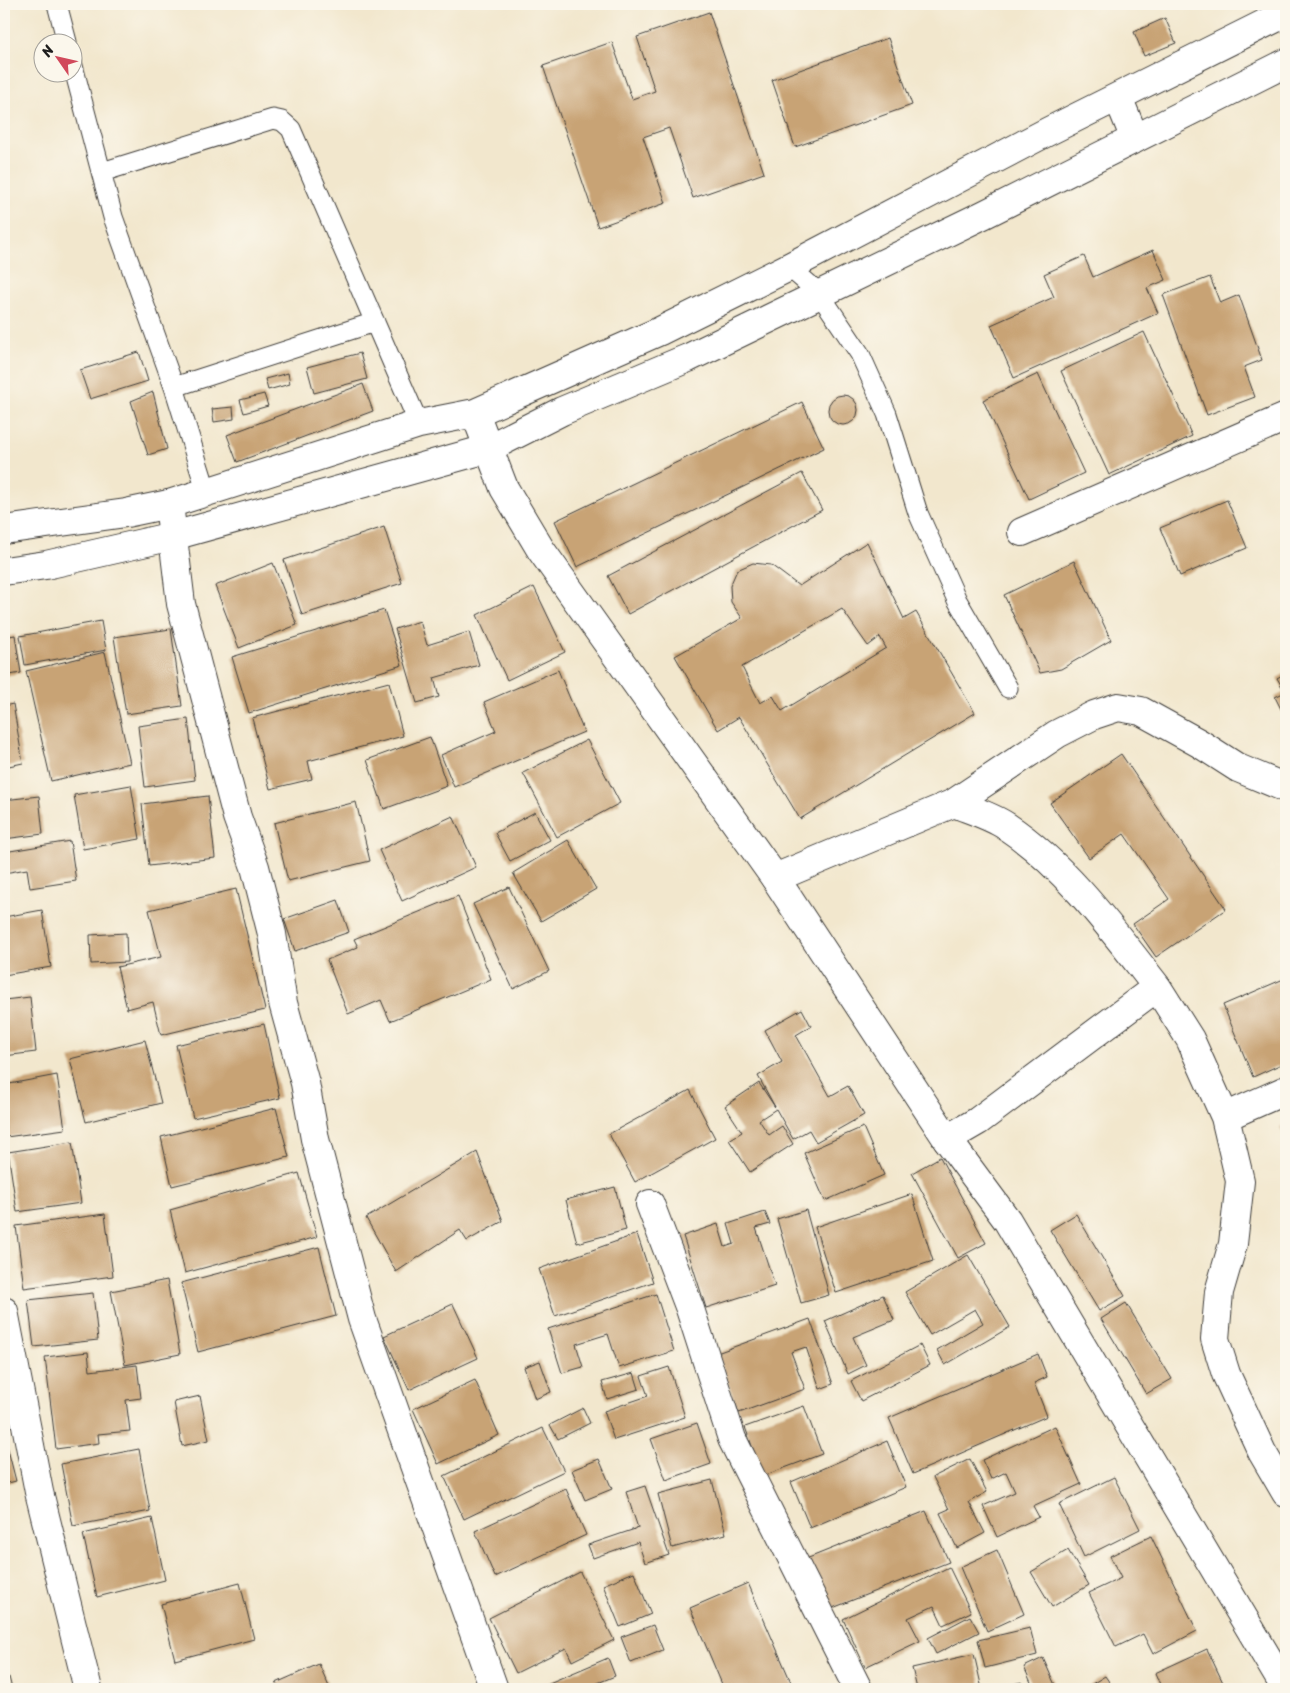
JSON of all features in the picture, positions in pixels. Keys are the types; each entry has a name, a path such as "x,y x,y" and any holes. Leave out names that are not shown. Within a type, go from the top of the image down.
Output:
{"street":[{"path":"4,530 126,513 169,504 420,424 475,413 660,331 1286,13"},
{"path":"4,570 46,565 173,536 487,450 562,411 688,358 1136,139 1286,63"},
{"path":"1118,97 1136,139"},
{"path":"475,413 487,450 504,488 541,550 775,878 947,1139 1007,1220 1286,1689"},
{"path":"1022,532 1286,417"},
{"path":"169,504 181,604 230,791 255,867 265,905 283,1003 305,1083 315,1139 362,1319 494,1689"},
{"path":"775,878 954,803 1057,734 1094,715 1118,707 1141,710 1238,768 1286,788"},
{"path":"954,803 1005,825 1035,847 1098,913 1157,987 1190,1039 1225,1117 1240,1181 1233,1244 1219,1292 1215,1339 1226,1374 1262,1452 1286,1493"},
{"path":"947,1139 978,1121 1157,987"},
{"path":"1225,1117 1286,1090"},
{"path":"650,1204 690,1309 732,1439 858,1689"},
{"path":"4,1311 39,1492 88,1689"}],"lane":[{"path":"57,4 64,32"},
{"path":"77,82 114,217 174,387 207,493"},
{"path":"102,172 273,119 282,121 290,129 420,424"},
{"path":"789,267 819,293 860,354 887,414 918,513 957,600 1008,688"},
{"path":"174,387 375,322"}],"building":[{"path":"709,12 764,173 693,198 669,128 643,137 666,203 598,227 543,66 612,42 632,99 655,91 637,37"},
{"path":"1165,18 1176,43 1144,56 1134,32"},
{"path":"888,38 912,105 795,147 772,80"},
{"path":"1153,250 1166,280 1147,288 1158,313 1014,378 991,325 1054,297 1044,274 1084,256 1093,277"},
{"path":"1210,277 1220,303 1239,295 1262,360 1244,367 1255,397 1207,415 1163,295"},
{"path":"1144,332 1192,436 1109,475 1061,371"},
{"path":"139,352 148,381 90,399 80,370"},
{"path":"360,353 367,379 314,393 307,367"},
{"path":"288,373 290,384 268,390 265,379"},
{"path":"1038,374 1084,473 1029,499 983,400"},
{"path":"363,384 373,411 237,462 227,435"},
{"path":"153,392 167,449 148,455 131,401"},
{"path":"264,394 268,406 244,413 240,400"},
{"path":"843,395 849,396 857,404 857,416 849,424 843,425 837,424 829,416 828,410 829,404 837,396"},
{"path":"802,402 824,448 577,567 555,521"},
{"path":"233,407 234,419 214,422 212,409"},
{"path":"802,473 822,510 628,614 608,576"},
{"path":"1227,500 1247,548 1180,576 1160,528"},
{"path":"384,527 402,583 302,615 284,560"},
{"path":"867,542 904,619 916,612 975,713 800,819 739,717 718,730 675,656 742,618 731,602 730,586 737,570 753,563 771,565 799,586","holes":["842,609 868,646 880,637 886,648 782,711 773,696 760,703 742,667"]},
{"path":"1074,561 1111,640 1061,669 1040,673 1004,595"},
{"path":"273,563 297,625 239,648 215,586"},
{"path":"534,587 565,652 507,680 477,615"},
{"path":"384,610 402,665 249,713 232,657"},
{"path":"101,621 106,650 25,665 20,636"},
{"path":"420,621 427,645 469,632 479,665 434,678 439,697 417,703 395,629"},
{"path":"171,629 182,706 126,714 114,637"},
{"path":"15,635 21,673 4,676 4,637"},
{"path":"105,652 130,763 51,781 26,671"},
{"path":"558,670 584,732 454,787 441,755 496,731 484,702"},
{"path":"1286,673 1286,719 1275,697 1285,692 1277,678"},
{"path":"389,682 403,736 308,761 312,779 270,789 252,718"},
{"path":"13,704 23,763 4,767 4,706"},
{"path":"188,719 195,780 145,787 138,726"},
{"path":"430,737 447,786 384,809 367,760"},
{"path":"587,740 620,803 557,837 523,773"},
{"path":"1121,754 1226,909 1156,957 1133,924 1169,899 1124,834 1089,858 1050,803"},
{"path":"131,785 140,839 83,849 74,795"},
{"path":"39,796 43,834 4,839 4,800"},
{"path":"208,796 215,858 149,866 142,804"},
{"path":"356,802 370,861 288,881 274,823"},
{"path":"535,812 550,840 510,861 495,833"},
{"path":"453,816 476,867 402,901 379,850"},
{"path":"568,840 596,889 541,921 513,873"},
{"path":"70,841 76,881 30,888 27,869 4,873 4,852"},
{"path":"509,887 549,971 513,989 473,904"},
{"path":"236,889 265,1010 161,1035 153,1002 127,1009 117,967 161,957 149,910"},
{"path":"458,896 491,979 390,1021 381,1000 348,1014 327,960 358,947 354,939"},
{"path":"338,900 349,932 295,951 284,919"},
{"path":"42,910 51,967 4,975 4,917"},
{"path":"126,933 127,962 91,964 90,935"},
{"path":"1286,978 1286,1062 1253,1077 1223,1005"},
{"path":"30,997 36,1052 4,1056 4,1000"},
{"path":"802,1009 811,1026 796,1035 830,1096 848,1086 864,1115 816,1142 809,1130 793,1139 776,1109 759,1120 769,1135 782,1126 793,1144 750,1172 729,1140 742,1132 725,1106 759,1083 775,1107 758,1076 782,1062 765,1030"},
{"path":"264,1024 280,1098 193,1118 176,1045"},
{"path":"145,1040 161,1103 86,1122 70,1059"},
{"path":"57,1075 65,1129 6,1137 4,1085"},
{"path":"690,1090 715,1138 635,1182 609,1134"},
{"path":"276,1108 289,1157 172,1186 161,1137"},
{"path":"1286,1124 1286,1141 1280,1127"},
{"path":"863,1127 884,1175 825,1201 804,1153"},
{"path":"72,1142 81,1203 17,1212 8,1152"},
{"path":"477,1152 503,1221 467,1241 460,1230 396,1272 366,1218"},
{"path":"940,1157 986,1243 958,1258 912,1173"},
{"path":"299,1173 317,1237 185,1273 170,1210"},
{"path":"615,1187 626,1230 577,1243 566,1200"},
{"path":"912,1194 933,1261 836,1293 815,1227"},
{"path":"806,1210 829,1295 801,1303 777,1219"},
{"path":"765,1212 770,1224 756,1228 775,1286 706,1308 683,1236 718,1224 725,1247 734,1244 728,1224"},
{"path":"105,1214 113,1276 24,1288 16,1226"},
{"path":"1076,1214 1125,1296 1099,1311 1050,1230"},
{"path":"637,1234 653,1282 555,1316 539,1269"},
{"path":"319,1247 336,1316 198,1352 181,1283"},
{"path":"968,1255 1010,1327 945,1365 937,1350 983,1323 975,1309 930,1335 905,1292"},
{"path":"167,1280 180,1354 125,1365 111,1291"},
{"path":"93,1293 98,1340 34,1347 28,1300"},
{"path":"656,1294 674,1351 619,1368 608,1334 576,1344 583,1367 562,1373 548,1329"},
{"path":"883,1295 894,1320 853,1337 866,1365 848,1374 825,1321"},
{"path":"1126,1303 1172,1379 1146,1394 1101,1319"},
{"path":"453,1304 478,1358 409,1390 384,1336"},
{"path":"810,1319 833,1384 820,1389 806,1347 791,1352 805,1389 739,1413 717,1353"},
{"path":"920,1345 930,1365 861,1401 851,1381"},
{"path":"88,1352 90,1371 137,1365 141,1398 126,1400 130,1431 98,1434 99,1443 56,1449 45,1357"},
{"path":"1038,1354 1047,1377 1034,1383 1047,1416 913,1474 889,1418"},
{"path":"540,1361 551,1392 535,1399 524,1367"},
{"path":"669,1367 685,1417 614,1440 604,1411 648,1396 641,1376"},
{"path":"634,1373 639,1389 607,1399 602,1382"},
{"path":"475,1380 499,1435 438,1464 413,1409"},
{"path":"200,1396 209,1440 182,1446 174,1402"},
{"path":"804,1406 822,1454 763,1476 745,1427"},
{"path":"583,1408 590,1423 558,1439 550,1425"},
{"path":"697,1423 711,1464 666,1480 651,1439"},
{"path":"1055,1426 1081,1484 1033,1506 1039,1517 997,1537 983,1506 1015,1492 1006,1472 991,1479 982,1460"},
{"path":"543,1428 564,1471 464,1519 444,1476"},
{"path":"4,1434 16,1481 4,1484"},
{"path":"887,1441 906,1487 810,1528 791,1482"},
{"path":"139,1449 150,1511 73,1526 61,1464"},
{"path":"599,1459 612,1489 585,1500 572,1470"},
{"path":"970,1459 987,1492 969,1502 985,1533 957,1548 940,1513 949,1509 933,1477"},
{"path":"1114,1477 1140,1529 1084,1557 1059,1504"},
{"path":"712,1480 726,1534 672,1548 658,1494"},
{"path":"645,1486 669,1555 645,1563 638,1542 593,1558 588,1545 638,1528 626,1492"},
{"path":"566,1489 586,1535 495,1577 475,1531"},
{"path":"926,1511 949,1562 825,1611 806,1559"},
{"path":"152,1518 165,1580 97,1597 83,1534"},
{"path":"1151,1536 1197,1631 1153,1654 1143,1634 1116,1647 1089,1593 1121,1578 1110,1556"},
{"path":"997,1550 1024,1614 987,1631 960,1567"},
{"path":"1068,1550 1089,1585 1052,1607 1031,1572"},
{"path":"949,1567 971,1612 943,1625 934,1606 908,1618 920,1641 865,1667 843,1619"},
{"path":"580,1572 614,1640 572,1661 566,1648 516,1673 489,1618"},
{"path":"634,1572 651,1614 620,1627 603,1585"},
{"path":"240,1583 254,1639 175,1660 161,1604"},
{"path":"748,1583 794,1689 724,1689 690,1608"},
{"path":"970,1616 979,1632 936,1654 928,1638"},
{"path":"653,1625 663,1650 631,1663 621,1637"},
{"path":"1030,1628 1037,1655 985,1668 978,1640"},
{"path":"1207,1649 1226,1689 1162,1689 1155,1673"},
{"path":"974,1654 982,1689 917,1689 912,1668"},
{"path":"608,1658 615,1676 583,1689 535,1689"},
{"path":"1043,1658 1055,1685 1045,1689 1034,1689 1024,1667"},
{"path":"319,1664 330,1689 279,1689 276,1683"},
{"path":"1105,1676 1114,1689 1084,1689"},
{"path":"9,1677 12,1689 4,1689 4,1678"},
{"path":"1022,1682 1023,1689 994,1689 994,1688"}]}
